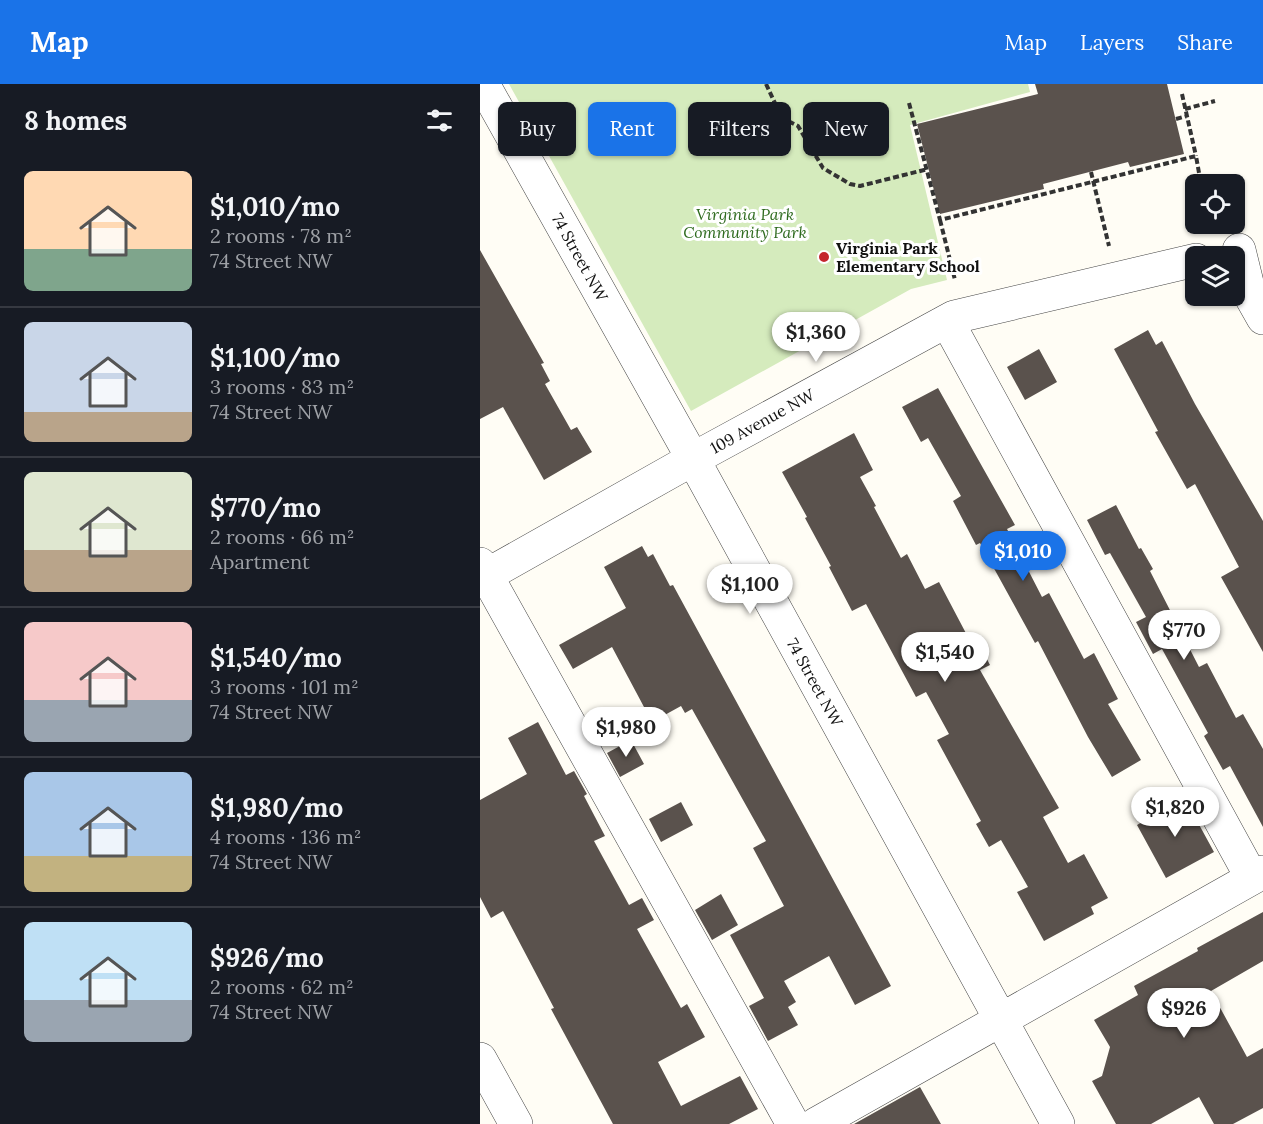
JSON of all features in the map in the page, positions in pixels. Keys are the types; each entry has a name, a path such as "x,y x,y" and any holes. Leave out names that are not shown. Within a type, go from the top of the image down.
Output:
{"street":[{"name":"74 Street NW","path":"483,84 693,459 1058,1124"},
{"name":"109 Avenue NW","path":"482,573 954,317 1185,264"},
{"path":"1245,276 1250,295 1263,318"},
{"path":"816,1124 1258,875 947,321"},
{"path":"482,573 793,1124"},
{"path":"480,1059 516,1124"}],"path":[{"path":"766,84 782,118 798,126 823,168 850,184 860,186 927,170"},
{"path":"1182,94 1199,174"},
{"path":"1185,109 1215,101"},
{"path":"909,103 955,280"},
{"path":"1176,119 1187,116"},
{"path":"940,220 1196,156"},
{"path":"1091,172 1117,279"}],"green space":[{"name":"Virginia Park Community Park","path":"509,84 1028,84 1030,92 910,125 947,280 911,289 691,411 549,156 576,156 576,102 519,102"}],"building":[{"name":"Virginia Park Elementary School","path":"1035,84 1167,84 1184,154 1130,167 1128,162 1043,184 1044,189 940,214 917,124 1038,94"},
{"path":"480,250 544,363 541,364 550,381 545,384 571,430 577,427 592,452 544,480 503,407 480,419"},
{"path":"1148,330 1156,345 1162,341 1195,404 1263,521 1263,652 1221,577 1239,567 1195,484 1187,489 1155,432 1158,431 1114,349"},
{"path":"1039,349 1057,382 1025,400 1007,367"},
{"path":"938,388 1015,525 1007,529 1042,597 1049,593 1084,659 1094,653 1118,699 1108,704 1141,760 1112,777 1088,737 1038,641 1035,643 980,543 976,545 953,501 961,496 928,438 921,442 902,407"},
{"path":"854,433 873,470 860,477 901,558 907,554 925,589 939,582 969,639 975,636 990,665 980,670 1059,808 1043,817 1068,863 1084,854 1108,898 1091,907 1094,914 1044,941 1017,892 1028,887 1001,840 989,847 976,824 981,821 937,740 949,734 926,692 916,697 866,604 852,611 805,518 807,517 782,472"},
{"path":"1116,505 1139,549 1141,548 1153,569 1150,571 1199,667 1207,663 1236,718 1243,714 1263,749 1263,827 1230,766 1223,770 1204,736 1208,733 1162,649 1153,654 1136,622 1146,617 1110,553 1105,555 1087,520"},
{"path":"642,546 648,557 653,554 670,586 673,585 891,986 855,1005 829,956 784,981 796,1002 788,1007 798,1025 768,1041 749,1006 764,998 730,935 784,906 753,848 766,841 692,709 685,713 681,706 652,722 612,647 573,669 559,645 626,608 604,567"},
{"path":"538,722 566,775 574,771 587,794 584,796 605,836 594,841 629,905 642,898 654,920 637,929 681,1008 687,1004 705,1037 658,1062 681,1106 740,1076 758,1109 729,1124 613,1124 551,1009 554,1008 503,911 491,918 480,897 480,800 527,774 508,738"},
{"path":"631,740 644,764 620,777 607,753"},
{"path":"1184,797 1214,852 1166,878 1137,825"},
{"path":"681,802 693,825 661,842 649,819"},
{"path":"721,894 738,925 712,940 695,910"},
{"path":"1263,912 1263,961 1211,991 1247,1057 1263,1048 1263,1108 1233,1124 1214,1124 1199,1097 1151,1124 1116,1124 1092,1081 1102,1076 1110,1047 1094,1020 1138,995 1134,986"},
{"path":"920,1087 941,1124 854,1124"}],"place":[{"name":"Virginia Park Elementary School","path":"824,257"}]}
